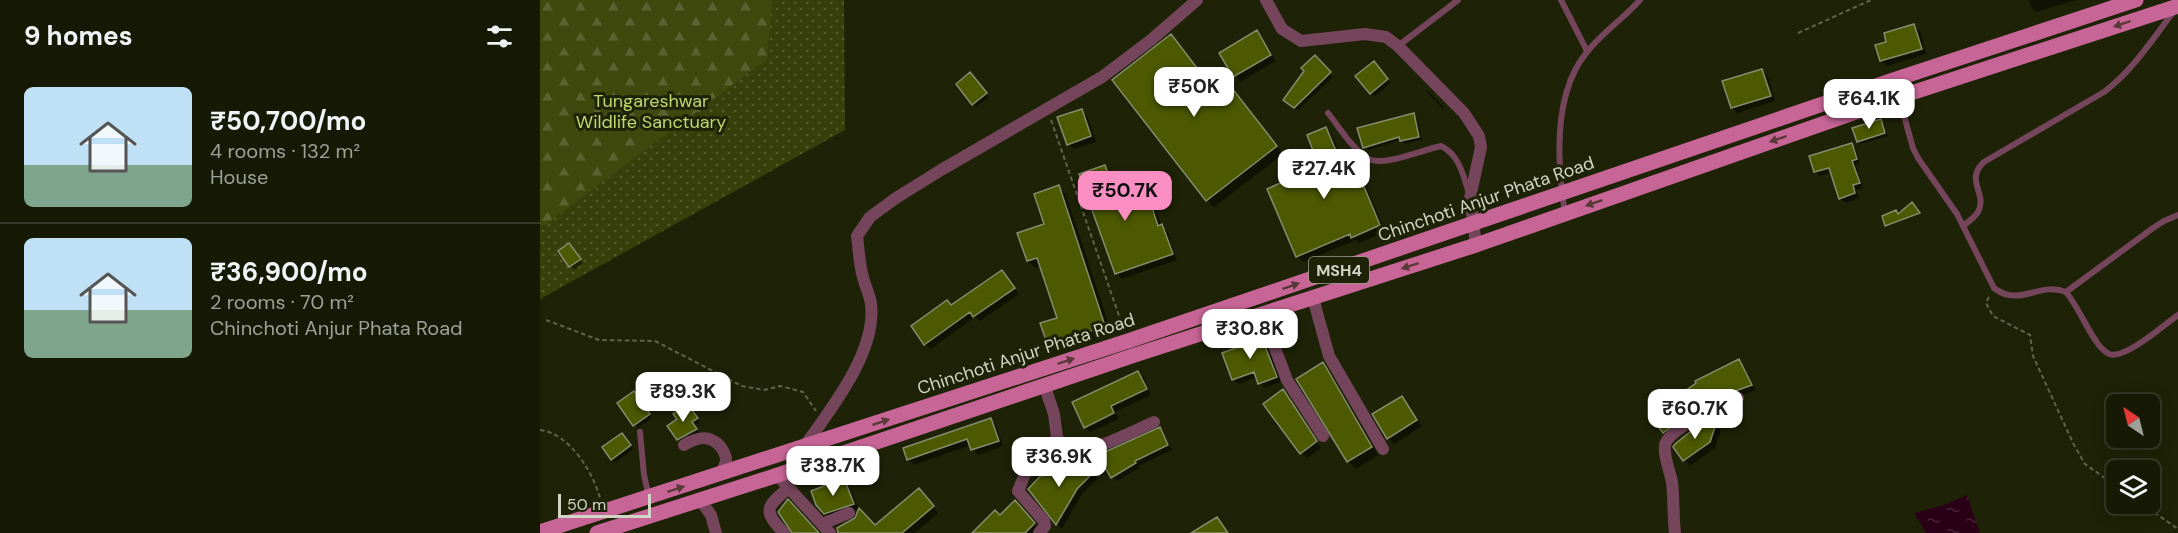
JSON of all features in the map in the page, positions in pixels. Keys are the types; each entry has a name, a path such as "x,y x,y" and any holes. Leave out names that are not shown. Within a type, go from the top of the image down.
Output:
{"main road":[{"name":"Chinchoti Anjur Phata Road","path":"540,532 1128,341 1882,84 2136,0"},
{"name":"Chinchoti Anjur Phata Road","path":"597,533 771,478 1476,245 1899,97 2178,6"},
{"path":"759,462 771,478"}],"street":[{"path":"804,447 857,363 870,330 871,303 862,276 858,236 870,217 941,170 1102,77 1151,40 1197,0"},
{"path":"1266,0 1282,29 1301,41 1365,34 1386,37 1398,46 1464,113 1474,126 1481,147 1470,198 1476,245"},
{"path":"1312,298 1329,356 1383,449"},
{"path":"1262,314 1287,380 1323,436"},
{"path":"1045,387 1054,414 1057,436 1066,449 1073,451 1095,447 1154,422"},
{"path":"1675,533 1672,513 1672,482 1665,445 1700,415 1738,398"},
{"path":"1039,533 1045,526 1044,521 1018,491 1027,469 1053,444 1057,436"},
{"path":"684,445 701,437 709,438 718,444 726,460 721,474"},
{"path":"771,478 789,488 826,529 849,513"},
{"path":"784,533 769,515 768,509 777,497 789,488"},
{"path":"699,500 711,515 716,533"}],"lane":[{"path":"1398,46 1458,0"},
{"path":"1561,0 1587,51"},
{"path":"1565,213 1560,143 1563,102 1572,74 1587,51 1640,0"},
{"path":"1963,226 1980,209 1981,201 1976,182 1978,168 1984,162 2104,92 2121,79 2178,6"},
{"path":"1899,97 1918,158 1963,226 1994,288 2011,297 2052,289 2066,292 2102,349 2111,355 2131,349 2178,315"},
{"path":"1328,113 1356,148 1369,159 1391,160 1441,146 1448,149 1455,156 1470,198"},
{"path":"2066,292 2164,220 2178,215"},
{"path":"640,432 644,475 649,497"}],"path":[{"path":"1798,33 1871,0"},
{"path":"1047,110 1128,341"},
{"path":"1994,288 1986,303 1993,316 2030,335 2034,356 2077,450 2085,464 2106,479"},
{"path":"546,320 599,340 655,341 742,386 764,390 780,386 803,392 822,421"},
{"path":"540,430 549,431 563,440 581,460 593,476 603,512"},
{"path":"2156,514 2178,529"}],"green space":[{"name":"Tungareshwar Wildlife Sanctuary","path":"540,0 844,0 845,130 540,299"},
{"path":"540,0 772,0 767,59 545,225 540,225"}],"water":[{"path":"1967,495 1980,533 1926,533 1914,513 1944,505"}],"building":[{"path":"1914,24 1922,49 1880,61 1875,45 1886,42 1884,33"},
{"path":"1257,30 1271,55 1233,77 1219,53"},
{"path":"1171,34 1213,89 1225,79 1277,146 1206,201 1112,80"},
{"path":"1315,55 1331,72 1294,108 1283,100 1304,71 1301,68"},
{"path":"1374,61 1388,79 1370,94 1355,76"},
{"path":"1762,69 1771,96 1731,108 1722,81"},
{"path":"970,72 987,93 972,105 956,84"},
{"path":"1082,109 1091,136 1067,145 1057,117"},
{"path":"1414,113 1419,137 1400,141 1399,137 1363,148 1357,128"},
{"path":"1881,119 1885,133 1857,142 1852,128"},
{"path":"1326,127 1339,158 1350,153 1380,225 1351,238 1350,234 1296,257 1267,189 1319,166 1307,135"},
{"path":"1852,143 1857,159 1852,161 1860,183 1853,185 1855,193 1839,199 1829,168 1814,172 1809,156"},
{"path":"1105,165 1115,195 1145,185 1158,226 1162,224 1173,254 1115,274 1079,174"},
{"path":"1059,185 1105,326 1048,346 1040,323 1057,318 1037,258 1027,261 1017,233 1044,224 1034,194"},
{"path":"1912,202 1920,213 1885,226 1882,216 1896,210 1898,214"},
{"path":"569,243 581,259 569,267 558,251"},
{"path":"1002,270 1015,288 973,317 970,312 924,345 911,326 947,300 951,305"},
{"path":"1260,333 1277,377 1258,384 1254,372 1232,380 1222,353 1244,345 1242,339"},
{"path":"1739,359 1752,385 1727,394 1693,411 1663,433 1650,416 1696,383 1695,381"},
{"path":"1323,362 1372,447 1347,462 1296,379"},
{"path":"1138,371 1147,389 1111,406 1114,413 1084,428 1072,402"},
{"path":"1283,389 1317,441 1300,454 1263,404"},
{"path":"634,391 650,414 633,426 617,403"},
{"path":"1402,396 1417,420 1387,439 1372,414"},
{"path":"687,404 698,418 692,422 697,429 677,440 667,426 677,419 673,414"},
{"path":"991,418 999,441 971,450 967,439 907,460 903,448"},
{"path":"1712,419 1716,424 1710,442 1683,461 1673,447 1675,444"},
{"path":"1160,427 1168,445 1135,461 1136,463 1111,478 1098,455"},
{"path":"622,433 631,445 611,460 602,447"},
{"path":"1080,459 1094,472 1077,489 1056,525 1028,489 1051,465 1063,476"},
{"path":"844,478 854,504 824,514 816,505 811,491"},
{"path":"919,488 934,506 902,533 838,533 837,528 855,518 859,508 875,525"},
{"path":"788,499 819,533 792,533 778,512"},
{"path":"1015,500 1035,523 1025,533 972,533 995,510 1000,515"},
{"path":"1217,517 1228,533 1191,533"}]}
